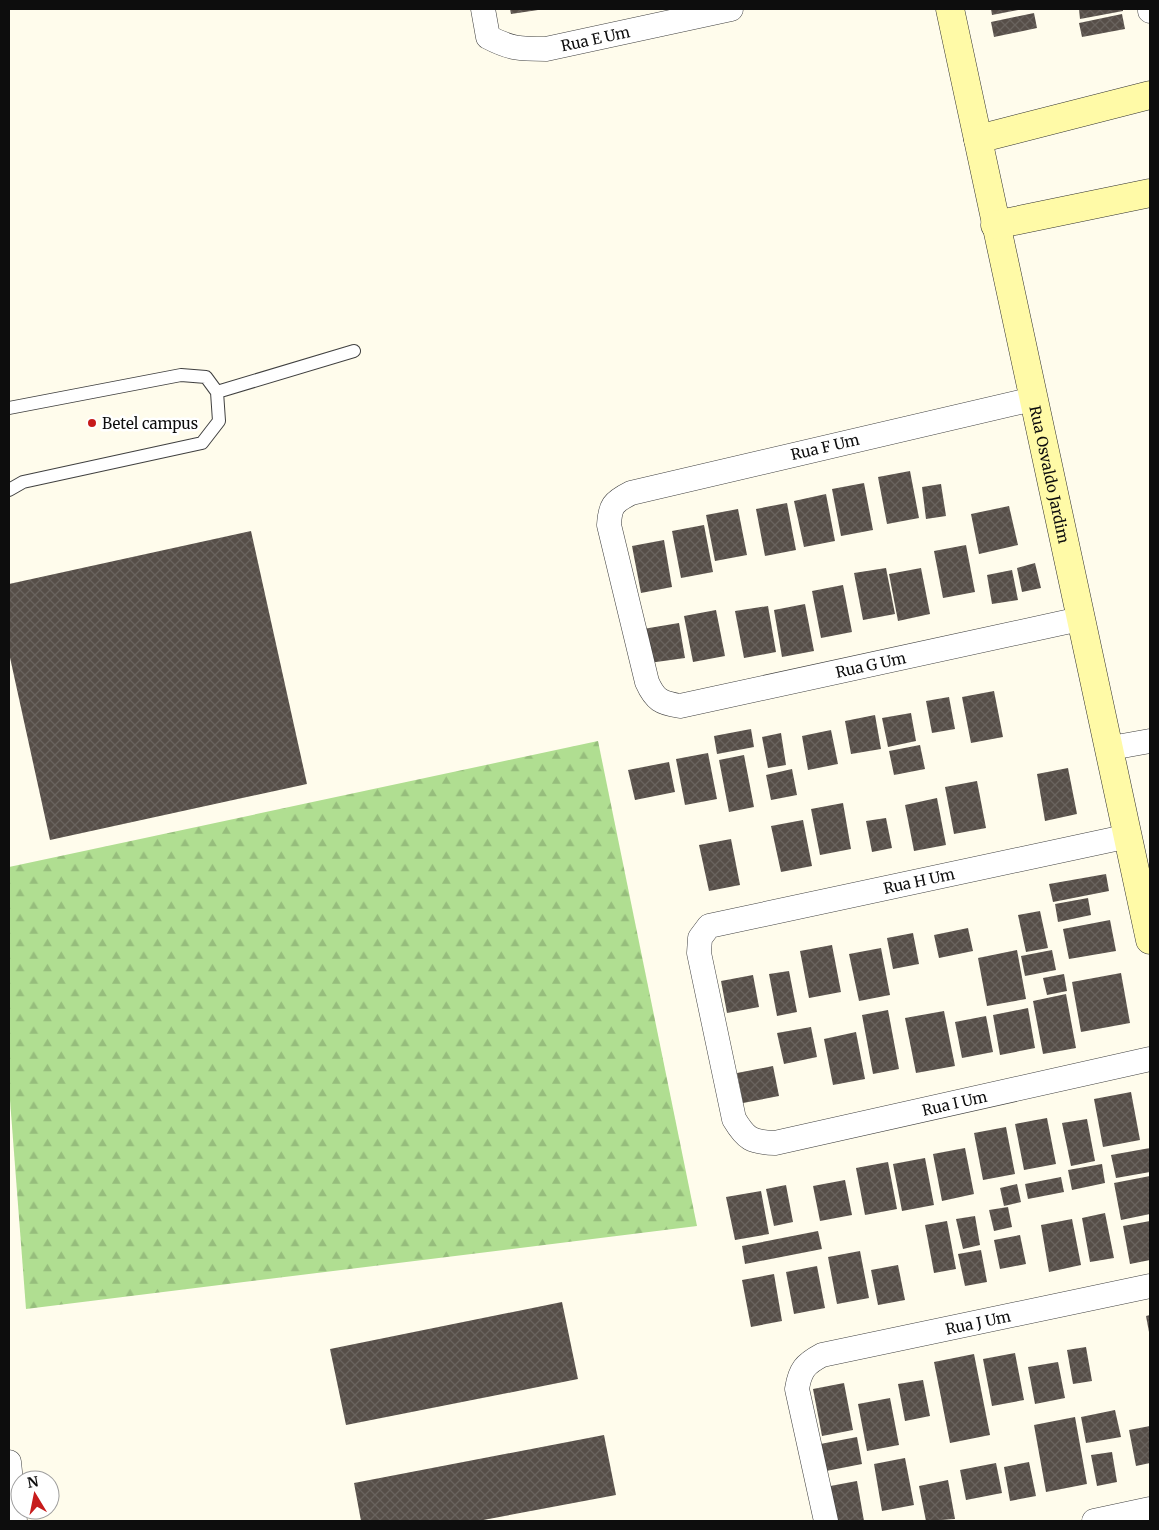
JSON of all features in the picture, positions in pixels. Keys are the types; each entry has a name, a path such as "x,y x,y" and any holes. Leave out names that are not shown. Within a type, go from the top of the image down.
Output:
{"street":[{"name":"Rua E Um","path":"484,9 488,37 508,48 529,49 546,49 731,9"},
{"name":"Rua Osvaldo Jardim","path":"950,9 1080,619 1111,748 1150,940"},
{"path":"978,139 1150,96"},
{"path":"995,226 1150,193"},
{"name":"Rua F Um","path":"662,703 651,692 647,682 609,525 610,509 618,499 631,493 1033,399"},
{"name":"Rua G Um","path":"662,703 680,706 1080,619"},
{"path":"1111,748 1150,741"},
{"name":"Rua H Um","path":"757,1143 744,1135 734,1120 700,953 700,938 709,926 1129,836"},
{"name":"Rua I Um","path":"757,1143 775,1143 1150,1059"},
{"name":"Rua J Um","path":"826,1521 797,1389 800,1374 806,1364 822,1355 1150,1286"},
{"path":"9,1462 15,1521"},
{"path":"1094,1521 1150,1509"}],"lane":[{"path":"217,392 354,351"},
{"path":"9,408 181,375 206,377 217,392 219,421 202,443 22,482 9,490"}],"green space":[{"path":"598,741 697,1226 26,1309 9,1087 9,867"}],"building":[{"path":"510,9 538,9 538,10 511,14"},
{"path":"991,9 1018,9 1018,10 992,15"},
{"path":"1079,9 1123,9 1123,11 1080,19"},
{"path":"1034,13 1037,28 994,37 991,22"},
{"path":"1122,14 1125,29 1082,37 1079,23"},
{"path":"910,471 919,518 887,524 878,477"},
{"path":"864,483 873,530 841,536 832,489"},
{"path":"941,484 946,516 926,519 922,487"},
{"path":"826,494 835,541 804,547 794,501"},
{"path":"787,503 796,550 765,556 756,509"},
{"path":"1009,506 1018,545 979,554 971,514"},
{"path":"738,509 747,555 715,561 706,515"},
{"path":"704,525 713,572 681,578 672,531"},
{"path":"251,531 307,784 50,840 9,653 9,584"},
{"path":"664,540 672,587 641,593 632,546"},
{"path":"966,545 975,592 943,598 934,551"},
{"path":"1035,563 1041,588 1022,592 1017,568"},
{"path":"886,568 895,614 863,620 854,573"},
{"path":"921,568 930,614 898,621 889,574"},
{"path":"1012,570 1018,600 992,604 987,575"},
{"path":"843,585 852,632 821,638 812,591"},
{"path":"805,604 814,651 782,657 774,610"},
{"path":"768,606 776,652 744,658 735,611"},
{"path":"716,610 725,656 693,662 684,616"},
{"path":"679,623 685,658 649,663 643,629"},
{"path":"994,691 1003,737 971,743 962,697"},
{"path":"949,697 955,729 932,733 926,701"},
{"path":"911,713 916,741 888,747 882,718"},
{"path":"875,715 881,749 851,754 845,721"},
{"path":"751,729 754,747 717,754 714,736"},
{"path":"831,730 838,764 808,770 802,736"},
{"path":"781,733 786,765 768,768 762,737"},
{"path":"920,745 925,769 894,775 889,751"},
{"path":"708,753 717,799 685,805 676,759"},
{"path":"744,755 754,807 729,812 719,760"},
{"path":"669,762 675,792 635,800 628,770"},
{"path":"1068,768 1077,814 1045,821 1037,774"},
{"path":"792,769 797,795 771,800 766,775"},
{"path":"977,781 986,828 954,834 945,787"},
{"path":"937,798 946,845 914,851 905,805"},
{"path":"843,803 851,849 820,855 811,809"},
{"path":"886,818 892,848 872,852 866,821"},
{"path":"803,820 812,866 781,872 771,826"},
{"path":"731,839 740,885 709,891 699,845"},
{"path":"1106,874 1109,891 1053,902 1049,884"},
{"path":"1088,898 1091,915 1058,922 1055,904"},
{"path":"1040,911 1048,948 1026,952 1018,915"},
{"path":"1110,920 1116,951 1069,959 1063,929"},
{"path":"968,928 973,951 939,958 934,935"},
{"path":"913,933 919,964 893,969 887,938"},
{"path":"832,945 841,992 809,998 800,951"},
{"path":"881,948 890,995 859,1001 849,954"},
{"path":"1017,950 1026,999 987,1006 978,958"},
{"path":"1052,950 1056,970 1025,976 1021,956"},
{"path":"789,971 797,1012 777,1016 769,974"},
{"path":"1121,973 1130,1023 1081,1032 1072,982"},
{"path":"1064,974 1067,991 1047,995 1043,978"},
{"path":"753,975 759,1007 727,1013 721,981"},
{"path":"1066,994 1076,1048 1043,1054 1033,1001"},
{"path":"1028,1008 1035,1048 1000,1055 993,1015"},
{"path":"888,1010 899,1069 873,1074 862,1015"},
{"path":"944,1011 955,1066 916,1073 905,1018"},
{"path":"986,1016 993,1052 962,1058 955,1022"},
{"path":"811,1027 817,1057 784,1064 777,1033"},
{"path":"856,1032 865,1079 833,1085 824,1039"},
{"path":"773,1066 779,1096 743,1103 737,1073"},
{"path":"1131,1092 1140,1140 1103,1147 1094,1099"},
{"path":"1047,1118 1056,1164 1024,1170 1015,1124"},
{"path":"1087,1119 1095,1161 1071,1166 1062,1123"},
{"path":"1006,1127 1015,1174 983,1180 974,1133"},
{"path":"965,1148 974,1194 942,1201 933,1154"},
{"path":"1150,1148 1150,1172 1116,1178 1111,1155"},
{"path":"925,1158 934,1205 902,1211 893,1164"},
{"path":"888,1162 897,1209 865,1215 856,1168"},
{"path":"1102,1164 1105,1183 1072,1190 1068,1170"},
{"path":"1150,1176 1150,1214 1121,1220 1114,1183"},
{"path":"1061,1177 1064,1192 1028,1199 1025,1184"},
{"path":"845,1180 852,1215 820,1221 813,1186"},
{"path":"1017,1184 1021,1202 1004,1206 1000,1188"},
{"path":"786,1185 793,1222 774,1226 766,1189"},
{"path":"761,1191 769,1234 735,1240 726,1197"},
{"path":"1008,1207 1012,1227 994,1231 989,1210"},
{"path":"1105,1213 1114,1258 1090,1262 1082,1218"},
{"path":"975,1216 980,1245 963,1249 956,1219"},
{"path":"1072,1219 1081,1265 1049,1272 1041,1225"},
{"path":"947,1221 956,1269 934,1273 925,1225"},
{"path":"1150,1221 1150,1260 1130,1264 1123,1226"},
{"path":"818,1231 822,1249 745,1264 742,1246"},
{"path":"1020,1235 1026,1264 1000,1269 994,1240"},
{"path":"981,1250 987,1282 965,1286 958,1254"},
{"path":"860,1251 869,1298 837,1304 828,1257"},
{"path":"898,1265 905,1300 878,1305 871,1270"},
{"path":"817,1266 825,1308 794,1314 786,1272"},
{"path":"774,1274 782,1321 751,1327 742,1280"},
{"path":"562,1302 578,1379 346,1425 330,1349"},
{"path":"1150,1315 1150,1332 1149,1332 1146,1316"},
{"path":"1086,1347 1092,1381 1073,1384 1067,1350"},
{"path":"1015,1353 1024,1400 992,1406 983,1359"},
{"path":"974,1354 990,1435 950,1443 934,1362"},
{"path":"1058,1362 1065,1398 1035,1404 1028,1367"},
{"path":"923,1380 930,1416 905,1421 898,1384"},
{"path":"844,1383 853,1430 822,1436 813,1389"},
{"path":"890,1398 899,1445 867,1451 858,1404"},
{"path":"1115,1410 1121,1437 1086,1443 1081,1417"},
{"path":"1075,1417 1087,1484 1046,1492 1034,1425"},
{"path":"1150,1426 1150,1463 1136,1466 1129,1430"},
{"path":"604,1435 616,1495 478,1521 361,1521 354,1483"},
{"path":"857,1437 862,1464 821,1472 815,1445"},
{"path":"1112,1452 1117,1482 1097,1486 1091,1455"},
{"path":"905,1458 914,1505 882,1511 874,1464"},
{"path":"1029,1462 1036,1496 1010,1501 1004,1467"},
{"path":"996,1463 1002,1493 966,1500 960,1470"},
{"path":"948,1480 955,1519 926,1521 919,1486"},
{"path":"857,1481 864,1521 832,1521 825,1487"}],"place":[{"name":"Betel campus","path":"92,423"}]}
